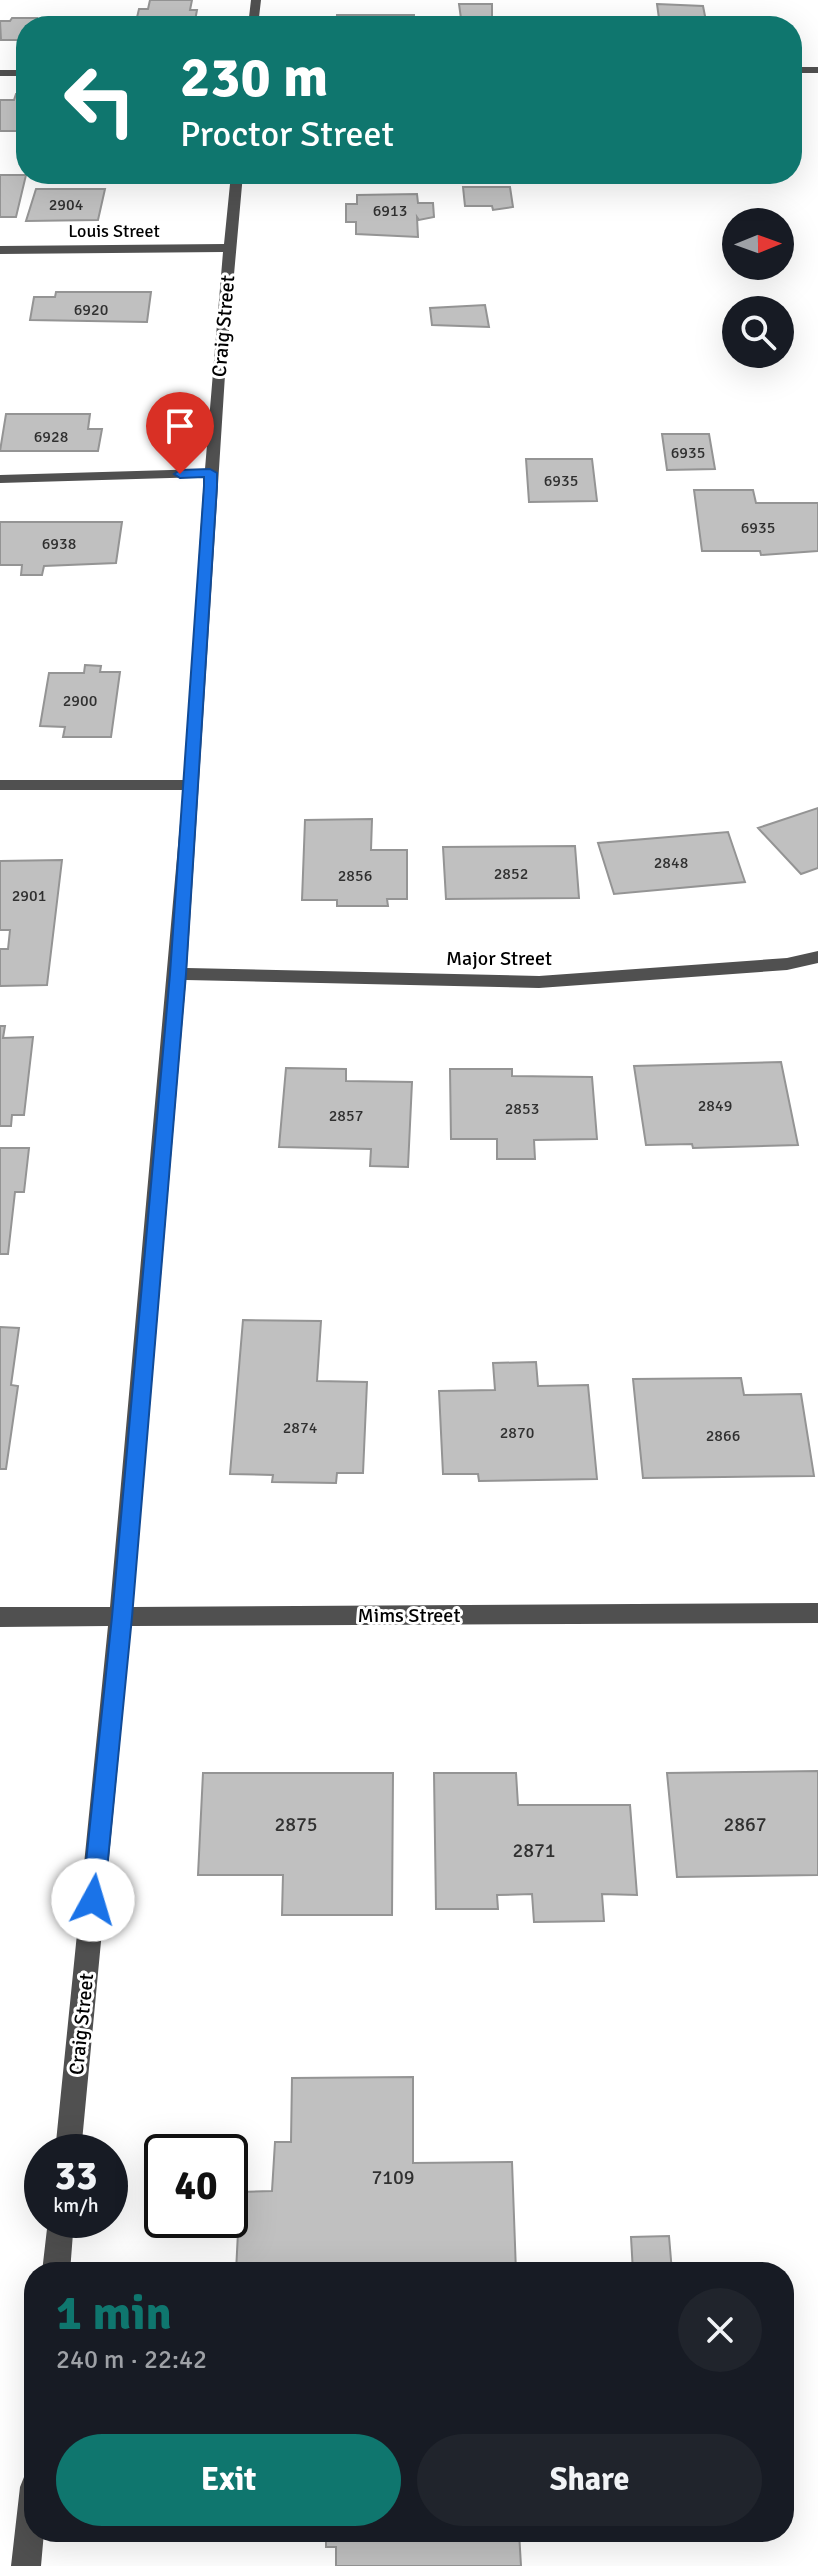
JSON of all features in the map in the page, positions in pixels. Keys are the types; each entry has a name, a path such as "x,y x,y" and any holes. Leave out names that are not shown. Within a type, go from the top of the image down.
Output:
{"street":[{"name":"Craig Street","path":"70,2134 122,1617 178,974 210,473 236,184"},
{"name":"Louis Street","path":"0,250 229,248"},
{"path":"0,479 210,473"},
{"path":"0,785 190,785"},
{"name":"Major Street","path":"178,974 539,982 787,964 818,957"},
{"name":"Mims Street","path":"0,1617 818,1613"},
{"path":"57,2262 59,2238"},
{"path":"26,2566 28,2542"}],"building":[{"path":"150,0 192,0 190,10 197,10 196,16 137,16 139,9 148,9"},
{"path":"459,4 492,4 492,16 461,16"},
{"path":"657,4 703,6 705,16 659,16"},
{"path":"337,15 414,15 414,16"},
{"path":"16,18 16,40 1,40 0,21"},
{"path":"16,94 16,131 0,131 0,100 14,100"},
{"path":"0,175 16,175 16,184 24,184 16,217 0,217"},
{"path":"463,187 510,187 513,207 493,210 492,206 465,206"},
{"path":"36,189 105,189 98,220 26,221"},
{"path":"417,194 418,203 433,203 434,217 419,220 417,217 418,237 356,234 356,222 346,222 346,204 357,204 357,195"},
{"path":"56,292 151,292 147,322 30,320 34,297 55,297"},
{"path":"485,305 489,327 432,325 430,308"},
{"path":"6,414 90,414 88,429 102,429 98,451 0,451"},
{"path":"662,434 709,434 715,469 667,470"},
{"path":"526,459 592,459 597,501 529,502"},
{"path":"694,490 753,490 756,503 818,503 818,551 761,555 760,551 702,551"},
{"path":"0,522 122,522 116,563 44,566 42,575 21,575 22,565 0,565"},
{"path":"85,665 101,666 100,672 120,672 111,737 63,737 65,727 40,726 49,673 84,673"},
{"path":"818,808 818,868 801,874 758,828"},
{"path":"372,819 371,850 407,850 407,899 387,899 388,906 337,906 337,900 302,900 305,820"},
{"path":"728,832 745,882 614,894 598,843"},
{"path":"575,846 579,898 446,899 443,847"},
{"path":"62,860 47,985 0,986 0,949 8,949 10,930 0,930 0,861"},
{"path":"0,1026 5,1026 3,1038 33,1037 24,1115 12,1115 11,1126 0,1126"},
{"path":"781,1062 798,1145 693,1148 692,1144 646,1145 634,1066"},
{"path":"286,1068 346,1069 346,1081 412,1082 408,1167 370,1166 371,1149 279,1147"},
{"path":"450,1069 512,1069 512,1076 592,1077 597,1139 534,1140 535,1159 497,1159 497,1139 451,1139"},
{"path":"0,1148 29,1148 24,1192 15,1192 8,1254 0,1254"},
{"path":"243,1320 321,1321 317,1381 367,1382 363,1473 337,1473 336,1483 272,1482 273,1475 230,1474"},
{"path":"0,1327 19,1328 11,1385 18,1386 6,1469 0,1469"},
{"path":"536,1362 538,1386 588,1385 597,1479 479,1481 478,1474 443,1474 439,1391 495,1390 493,1363"},
{"path":"741,1378 744,1395 801,1394 814,1476 643,1478 633,1379"},
{"path":"818,1771 818,1875 677,1877 667,1773"},
{"path":"203,1773 393,1773 392,1915 282,1915 283,1875 198,1875"},
{"path":"434,1773 516,1773 518,1805 630,1805 637,1895 602,1894 604,1921 534,1922 532,1894 497,1895 498,1909 436,1909"},
{"path":"413,2077 413,2163 512,2162 516,2262 236,2262 238,2238 248,2238 248,2192 272,2191 275,2142 291,2142 292,2078"},
{"path":"669,2236 671,2262 632,2262 631,2237"},
{"path":"326,2542 520,2542 521,2566 336,2566 336,2547 326,2547"}],"route":[{"path":"93,1900 122,1617 178,974 211,486 210,473 180,474"}]}
